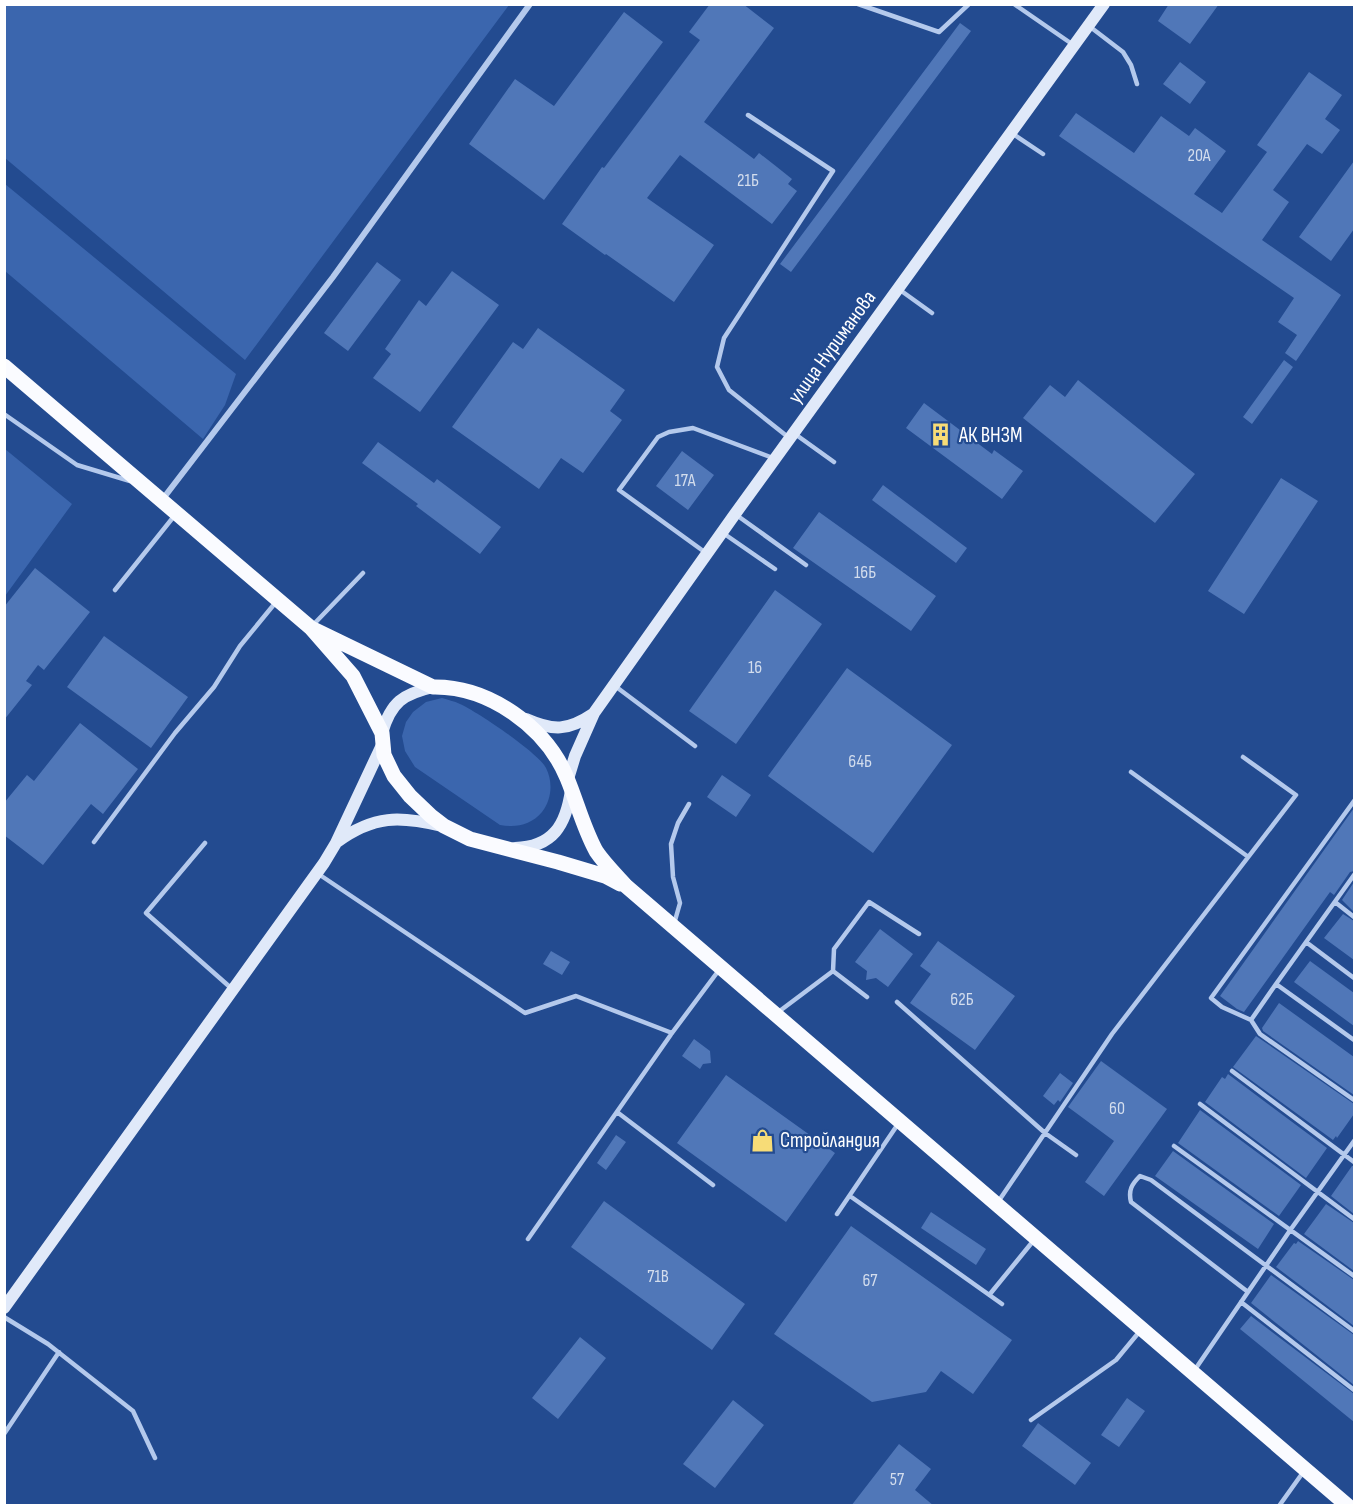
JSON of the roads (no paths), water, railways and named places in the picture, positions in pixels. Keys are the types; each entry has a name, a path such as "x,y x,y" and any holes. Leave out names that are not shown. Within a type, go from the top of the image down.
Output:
{"main road":[{"name":"улица Нуриманова","path":"594,713 1104,4"},
{"path":"4,366 311,628 353,676 382,739 384,755 394,776 419,806 444,826 470,839 605,876 626,886"},
{"path":"311,628 433,687"},
{"path":"4,1308 317,873 336,843 382,739 386,717 397,703 414,692 433,687 448,687 490,701 543,726 564,728 578,724 594,713"},
{"path":"499,846 525,848 537,846 551,837 565,817 569,785 578,748 594,713"},
{"path":"514,714 545,742 569,785 597,853 626,886 1348,1506"},
{"path":"336,843 362,825 382,821 416,820 444,826"}],"street":[{"path":"161,500 333,277 530,4"}],"lane":[{"path":"858,4 939,32 969,4"},
{"path":"1014,4 1075,46"},
{"path":"1089,26 1123,52 1131,64 1137,84"},
{"path":"748,116 833,171 724,338 717,367 729,390 792,436 834,462"},
{"path":"1011,133 1043,154"},
{"path":"898,289 932,313"},
{"path":"4,414 77,465 142,484"},
{"path":"708,554 619,490 658,437 669,432 693,428 776,459"},
{"path":"115,590 176,513"},
{"path":"735,514 806,565"},
{"path":"723,532 775,568"},
{"path":"311,628 363,573"},
{"path":"94,842 175,733 214,687 240,646 278,600"},
{"path":"615,686 695,746"},
{"path":"997,1204 1112,1034 1296,795 1243,757"},
{"path":"1131,772 1247,856"},
{"path":"1354,801 1211,999 1222,1007 1251,1020 1260,1034 1354,1100"},
{"path":"674,928 680,903 672,870 672,844 678,823 688,804"},
{"path":"205,843 146,913 233,990"},
{"path":"317,873 525,1013 576,996 672,1033"},
{"path":"1251,1020 1354,875"},
{"path":"1335,902 1354,917"},
{"path":"833,971 834,949 869,903 920,934"},
{"path":"1306,942 1354,978"},
{"path":"528,1239 672,1033 721,968"},
{"path":"833,971 867,997"},
{"path":"775,1014 833,971"},
{"path":"1276,984 1354,1040"},
{"path":"897,1002 1045,1133 1076,1155"},
{"path":"1232,1071 1354,1162"},
{"path":"1200,1104 1354,1219"},
{"path":"617,1112 713,1185"},
{"path":"837,1214 900,1122"},
{"path":"1193,1373 1354,1141"},
{"path":"1174,1146 1354,1276"},
{"path":"1248,1292 1131,1202 1129,1194 1132,1184 1140,1176 1151,1180 1354,1330"},
{"path":"850,1196 1002,1304"},
{"path":"990,1294 1036,1238"},
{"path":"1241,1302 1354,1390"},
{"path":"4,1317 59,1352 133,1411 155,1458"},
{"path":"1031,1420 1116,1360 1142,1329"},
{"path":"4,1434 59,1352"},
{"path":"1279,1506 1306,1469"}],"place":[{"name":"АК ВНЗМ","path":"941,435"},
{"name":"Стройландия","path":"762,1140"}]}
